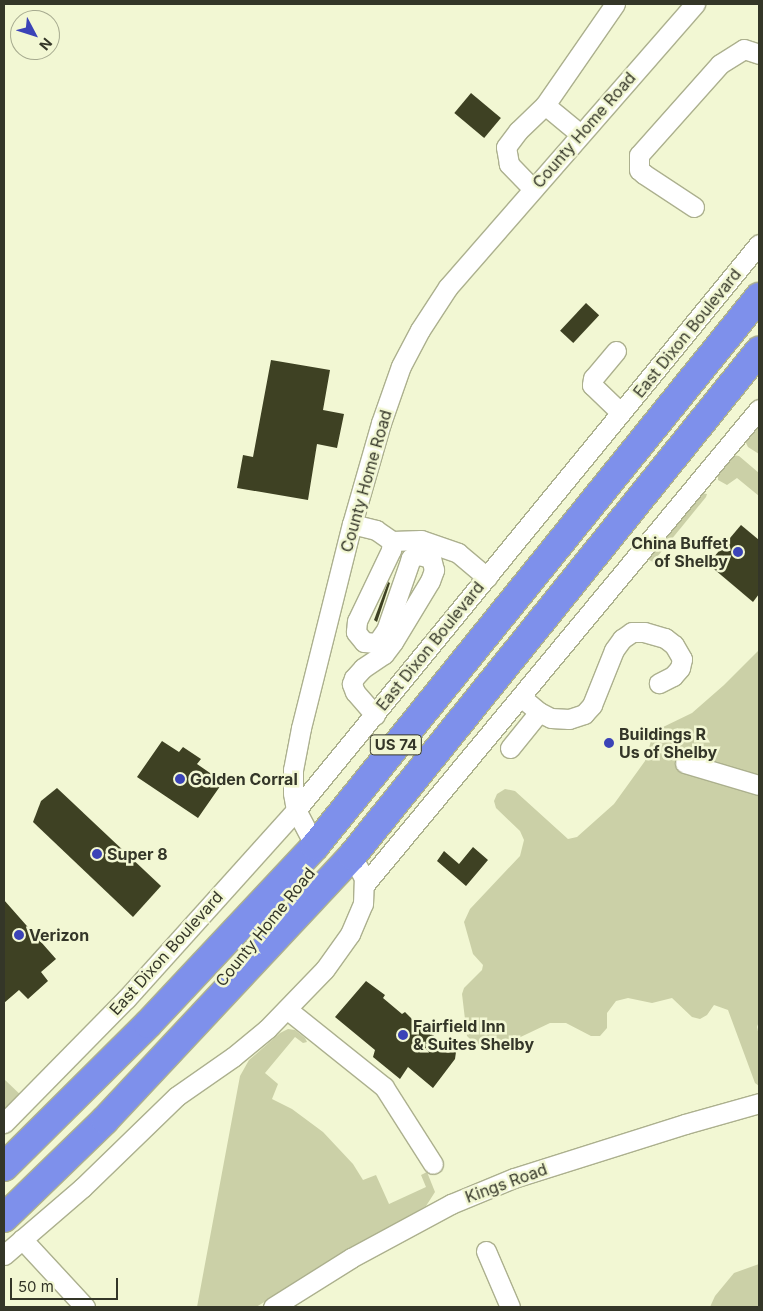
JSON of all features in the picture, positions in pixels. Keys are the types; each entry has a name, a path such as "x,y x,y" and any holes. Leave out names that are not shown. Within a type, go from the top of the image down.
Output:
{"highway":[{"name":"East Dixon Boulevard","path":"4,1167 148,1024 315,846 759,297"},
{"name":"US 74","path":"4,1218 105,1120 352,856 759,351"},
{"path":"352,856 344,837 350,824 426,730 494,641 497,635 499,618"},
{"name":"County Home Road","path":"204,1015 216,987 313,870 319,857 315,846"}],"street":[{"path":"532,189 509,164 506,148 518,131 545,105 616,4"},
{"name":"County Home Road","path":"315,846 296,810 293,770 301,728 352,524 381,423 401,366 420,330 448,287 695,4"},
{"path":"694,207 639,170 639,155 720,64 744,49 759,54"},
{"path":"545,105 580,134"},
{"name":"East Dixon Boulevard","path":"4,1122 126,999 296,810 759,244"},
{"path":"616,351 593,378 592,385 621,413"},
{"path":"365,884 759,409"},
{"path":"352,524 376,530 392,541 421,540 458,553 487,577"},
{"path":"375,715 355,692 352,684 354,678 363,668 384,654 393,642 430,581 434,570 431,558 418,554 412,558 386,630 376,643 364,642 356,632 357,621 391,550 392,541"},
{"path":"520,698 551,718 568,719 584,714 592,705 614,650 622,638 632,632 644,632 665,638 674,645 682,659 680,668 673,676 659,683"},
{"path":"510,748 539,712"},
{"path":"685,763 759,785"},
{"path":"4,1255 82,1188 172,1100 246,1047 288,1010 325,969 350,934 363,904 365,884 352,856"},
{"path":"288,1010 384,1087 434,1164"},
{"name":"Kings Road","path":"273,1307 351,1258 451,1204 514,1178 685,1124 759,1104"},
{"path":"22,1239 85,1307"},
{"path":"486,1251 510,1307"}],"green space":[{"path":"759,421 759,454 748,447 745,441"},
{"path":"733,455 739,456 759,473 759,496 737,478 727,485 718,480 718,471"},
{"path":"700,493 707,494 706,497 653,562 649,560 648,555"},
{"path":"759,650 759,1021 757,1027 759,1036 759,1086 755,1083 728,1010 714,1005 707,1015 700,1019 692,1017 672,998 652,1003 628,998 616,1001 607,1013 607,1028 600,1036 591,1036 566,1023 550,1023 491,1051 475,1044 467,1036 462,994 464,988 482,970 483,965 473,954 464,922 470,909 520,856 524,840 520,831 496,808 494,801 497,794 505,789 515,791 568,839 577,837 614,804 645,761 651,741 659,729 692,713 724,685"},
{"path":"288,1029 295,1030 307,1042 303,1043 295,1037 265,1073 278,1084 272,1099 292,1109 323,1132 353,1164 363,1180 376,1175 389,1204 426,1187 421,1175 427,1172 435,1192 426,1206 256,1307 197,1307 240,1076 249,1060 280,1033"},
{"path":"4,1079 26,1100 4,1123"},
{"path":"759,1264 759,1307 710,1307 715,1296 734,1273"}],"building":[{"path":"471,93 501,118 484,138 454,113"},
{"path":"586,303 599,315 573,343 560,331"},
{"path":"271,360 330,370 323,410 344,414 337,448 317,444 308,500 237,488 243,455 253,457"},
{"name":"China Buffet of Shelby","path":"741,525 759,540 759,594 753,602 708,564"},
{"path":"388,582 390,583 377,622 374,620"},
{"name":"Golden Corral","path":"162,741 179,752 183,747 201,759 197,764 223,782 198,818 137,777"},
{"name":"Super 8","path":"57,788 161,886 133,917 33,822 41,801"},
{"path":"473,847 488,860 466,886 437,861 444,851 459,864"},
{"name":"Verizon","path":"4,900 56,959 41,972 48,981 28,999 19,990 4,1003"},
{"name":"Fairfield Inn & Suites Shelby","path":"366,981 385,995 383,998 402,1014 405,1012 426,1033 428,1031 456,1052 455,1059 433,1088 408,1067 400,1079 373,1057 375,1050 335,1017"}],"place":[{"name":"China Buffet of Shelby","path":"738,552"},
{"name":"Buildings R Us of Shelby","path":"609,743"},
{"name":"Golden Corral","path":"180,779"},
{"name":"Super 8","path":"97,854"},
{"name":"Verizon","path":"19,935"},
{"name":"Fairfield Inn & Suites Shelby","path":"403,1035"}]}
